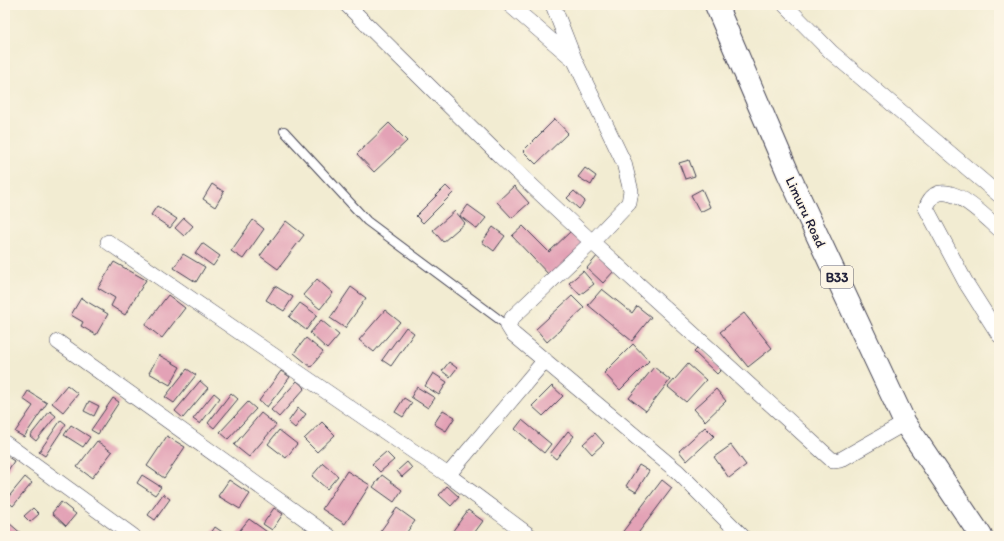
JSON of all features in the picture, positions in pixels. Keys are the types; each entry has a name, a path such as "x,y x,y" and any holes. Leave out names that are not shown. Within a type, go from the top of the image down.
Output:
{"highway":[{"name":"Limuru Road","path":"716,5 788,173 905,423 981,536"}],"street":[{"path":"347,5 500,156 592,242 833,461 840,460 905,423"},
{"path":"510,5 575,61"},
{"path":"553,5 575,61 624,163 631,191 628,203 592,242 512,318 508,326 513,334 678,472 742,536"},
{"path":"785,5 831,52 999,195"},
{"path":"999,229 964,200 947,192 933,197 926,208 966,283 999,335"},
{"path":"108,242 448,474 530,536"},
{"path":"58,342 329,536"},
{"path":"448,474 545,360"},
{"path":"5,443 133,536"}],"lane":[{"path":"284,131 367,221 508,326"}],"building":[{"path":"555,119 568,133 536,164 523,151"},
{"path":"389,123 407,141 374,172 357,154"},
{"path":"689,160 695,176 685,179 679,163"},
{"path":"585,168 596,176 591,185 578,177"},
{"path":"212,184 224,192 215,207 203,199"},
{"path":"446,186 453,193 423,223 416,216"},
{"path":"514,186 529,203 512,218 497,202"},
{"path":"702,189 710,207 700,212 691,195"},
{"path":"574,191 585,201 579,209 567,198"},
{"path":"468,205 486,218 477,229 460,216"},
{"path":"157,206 177,219 170,228 151,215"},
{"path":"455,211 465,223 443,242 433,230"},
{"path":"184,218 193,226 184,236 175,228"},
{"path":"253,220 264,229 243,259 231,251"},
{"path":"286,221 304,235 278,269 260,256"},
{"path":"523,226 549,252 572,230 585,245 551,277 512,236"},
{"path":"493,227 505,236 494,251 482,242"},
{"path":"202,243 220,256 213,266 195,253"},
{"path":"183,254 205,267 196,282 174,268"},
{"path":"598,255 615,270 603,283 587,268"},
{"path":"114,262 146,280 125,315 111,306 115,298 98,288"},
{"path":"583,271 594,284 580,295 569,283"},
{"path":"317,279 333,293 320,309 303,295"},
{"path":"275,286 293,297 284,311 266,300"},
{"path":"351,287 366,298 345,328 330,318"},
{"path":"602,289 632,313 637,306 651,317 632,341 588,305"},
{"path":"168,295 185,308 162,338 145,325"},
{"path":"572,296 584,308 547,342 536,329"},
{"path":"81,298 108,314 96,335 81,326 83,322 71,315"},
{"path":"300,303 317,315 306,330 289,317"},
{"path":"385,310 400,322 374,352 359,340"},
{"path":"744,313 772,348 748,367 720,332"},
{"path":"321,320 339,335 327,349 310,333"},
{"path":"406,327 414,333 391,366 382,360"},
{"path":"306,338 323,352 311,367 294,353"},
{"path":"633,344 649,361 620,390 604,373"},
{"path":"699,347 722,369 717,374 694,352"},
{"path":"159,355 180,367 170,385 149,373"},
{"path":"449,362 457,368 450,377 442,371"},
{"path":"688,364 706,380 686,402 668,387"},
{"path":"654,367 670,380 646,411 629,398"},
{"path":"187,369 196,375 174,403 165,397"},
{"path":"281,371 290,377 267,407 259,401"},
{"path":"433,373 447,382 439,395 425,386"},
{"path":"200,381 208,388 183,418 175,411"},
{"path":"297,381 305,388 279,417 271,410"},
{"path":"67,385 78,394 63,412 52,403"},
{"path":"552,386 563,396 543,416 532,406"},
{"path":"417,387 435,398 428,408 411,397"},
{"path":"716,389 726,401 705,421 694,409"},
{"path":"28,391 47,403 24,437 15,432 33,406 23,399"},
{"path":"214,393 220,398 200,424 193,419"},
{"path":"231,393 238,399 214,428 208,423"},
{"path":"113,398 119,402 98,434 91,430"},
{"path":"404,398 412,403 403,417 395,412"},
{"path":"89,401 99,406 94,416 84,411"},
{"path":"248,402 256,409 228,439 220,432"},
{"path":"298,408 306,414 295,428 288,422"},
{"path":"443,410 455,417 446,431 434,424"},
{"path":"50,411 56,416 36,441 30,436"},
{"path":"261,413 276,425 249,457 234,445"},
{"path":"61,420 66,424 45,456 39,452"},
{"path":"522,420 551,444 544,453 515,429"},
{"path":"322,422 335,435 317,452 304,439"},
{"path":"71,425 90,437 83,447 64,435"},
{"path":"705,427 714,436 687,461 679,451"},
{"path":"279,430 297,444 286,458 268,444"},
{"path":"568,431 574,436 556,459 550,454"},
{"path":"595,433 604,443 592,454 583,444"},
{"path":"167,436 185,447 164,478 147,466"},
{"path":"97,441 112,452 92,478 77,467"},
{"path":"731,445 746,465 729,478 714,457"},
{"path":"386,452 394,460 380,472 372,464"},
{"path":"5,455 14,461 5,475"},
{"path":"407,462 412,468 402,477 397,471"},
{"path":"323,463 338,476 327,489 312,476"},
{"path":"639,465 649,471 636,492 626,486"},
{"path":"347,471 370,485 345,524 322,509"},
{"path":"142,475 161,487 155,495 137,483"},
{"path":"382,475 402,490 394,502 373,487"},
{"path":"25,477 32,483 13,506 6,500"},
{"path":"229,480 250,494 240,509 218,496"},
{"path":"662,480 672,488 636,536 623,536 621,534"},
{"path":"447,486 459,497 451,506 439,495"},
{"path":"163,494 170,499 155,520 148,515"},
{"path":"61,502 76,514 66,526 52,513"},
{"path":"33,508 39,514 30,522 24,516"},
{"path":"274,508 283,514 272,530 263,524"},
{"path":"397,508 415,521 404,536 377,536"},
{"path":"468,510 483,521 472,536 458,536 452,532"},
{"path":"249,519 270,534 268,536 236,535"},
{"path":"9,523 23,535 5,536 5,528"},
{"path":"215,527 228,536 209,536"},
{"path":"99,532 106,536 97,536"}]}
